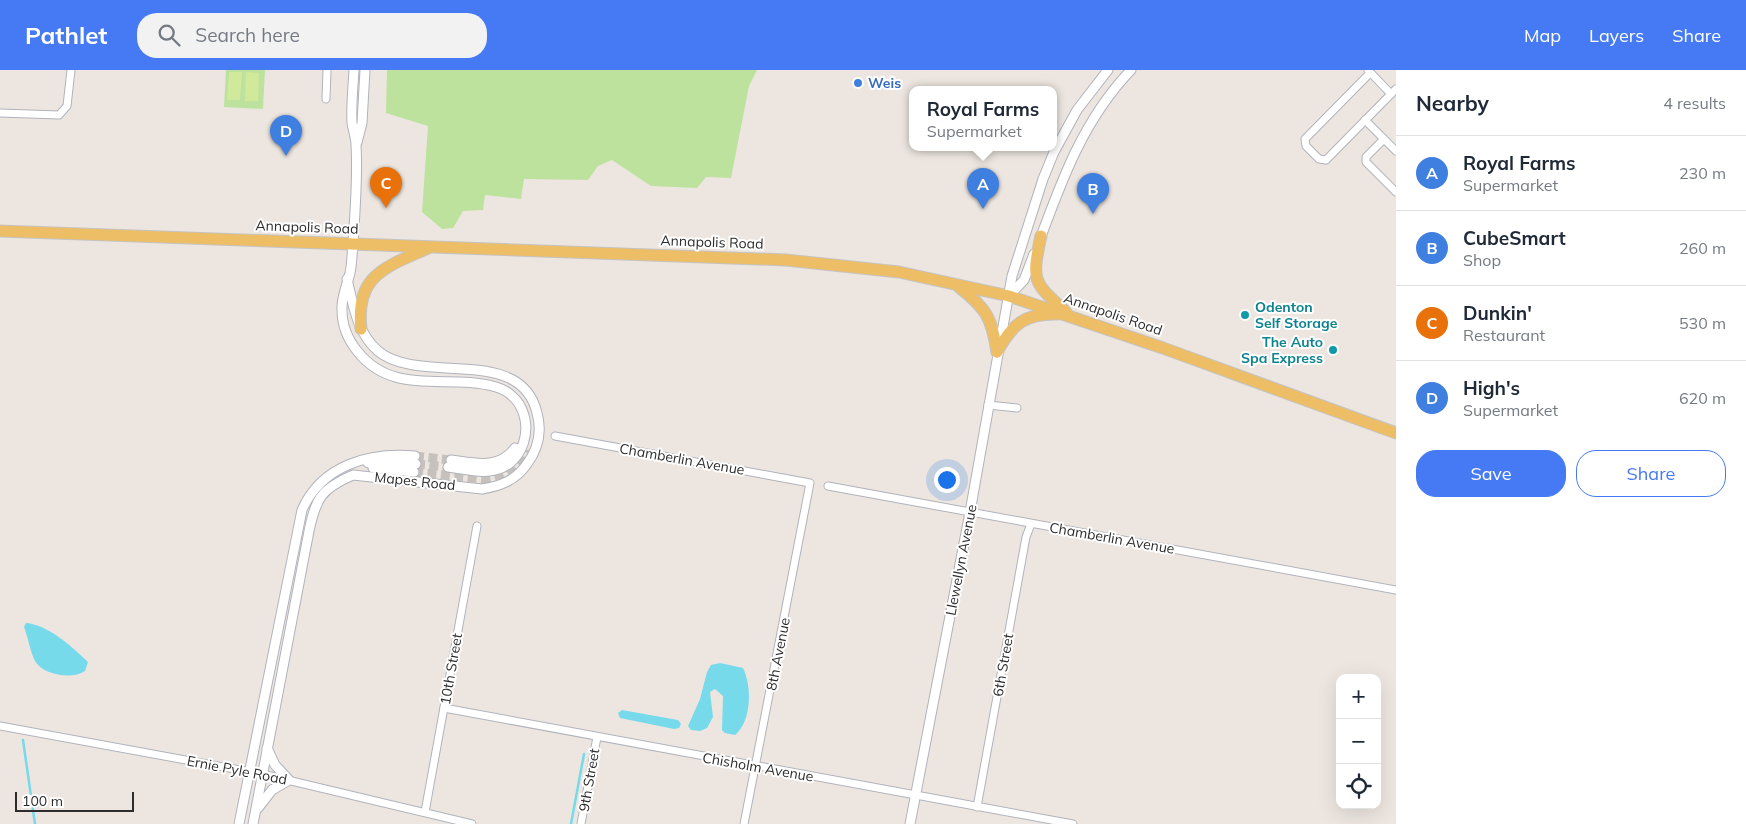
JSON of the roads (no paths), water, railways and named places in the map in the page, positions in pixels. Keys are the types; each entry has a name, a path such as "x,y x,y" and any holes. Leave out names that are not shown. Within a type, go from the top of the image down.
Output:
{"main road":[{"name":"Annapolis Road","path":"0,232 794,260 862,267 956,284 1009,296 1069,315 1396,433"},
{"path":"1041,236 1036,262 1036,278 1044,292 1069,315"},
{"path":"361,329 359,310 363,295 373,277 387,267 430,247"},
{"path":"956,284 984,308 994,333 997,352"},
{"path":"997,352 1005,337 1014,326 1023,320 1034,316 1069,315"}],"street":[{"path":"0,113 59,115 67,106 71,70"},
{"path":"326,99 327,70"},
{"path":"354,70 352,122 356,145"},
{"path":"356,145 362,123 365,70"},
{"name":"Llewellyn Avenue","path":"1057,147 1082,104 1108,70"},
{"path":"1009,296 1024,280 1078,143 1100,107 1131,70"},
{"path":"1369,71 1393,92 1326,160 1319,159 1306,146 1305,139 1369,71"},
{"path":"1365,120 1396,151"},
{"path":"1384,139 1366,157 1366,162 1396,192"},
{"name":"Mapes Road","path":"356,145 353,244 342,309 348,336 366,360 383,372 414,382 485,384 502,389 521,406 525,416 526,434 520,438 514,450 502,461 492,464 450,464"},
{"name":"Llewellyn Avenue","path":"910,824 970,512 1012,276 1043,178 1055,151"},
{"name":"Mapes Road","path":"254,824 309,531 319,497 336,483 353,475 482,489 496,486 512,480 523,470 537,444 540,430 536,408 520,385 512,380 489,372 399,362 378,351 361,329 347,279"},
{"path":"988,405 1017,408"},
{"name":"Chamberlin Avenue","path":"555,436 810,483"},
{"name":"Mapes Road","path":"239,824 302,510 309,495 322,479 339,470 355,464 380,456 415,464 355,464"},
{"name":"8th Avenue","path":"744,824 810,483"},
{"name":"Chamberlin Avenue","path":"828,486 1396,590"},
{"name":"6th Street","path":"977,807 1026,537 1032,524"},
{"name":"10th Street","path":"425,812 477,526"},
{"name":"Chisholm Avenue","path":"444,708 1073,824"},
{"name":"Ernie Pyle Road","path":"0,726 250,771 472,824"},
{"name":"9th Street","path":"581,824 597,737"},
{"path":"256,813 272,790 289,780 275,765 267,748"}],"water":[{"path":"26,623 52,632 67,644 88,662 85,671 73,675 58,675 39,666 30,648 24,627"},
{"path":"720,663 743,668 748,684 749,703 745,721 735,735 725,733 722,730 723,696 715,689 710,692 713,717 707,728 700,731 691,730 688,726 700,699 707,672 711,665"},
{"path":"622,710 678,720 681,724 679,728 674,729 620,718 618,713"}],"waterway":[{"path":"23,740 35,824"},
{"path":"571,824 584,754"}],"tunnel":[{"path":"414,472 484,479 491,478 503,474 514,466 525,449"},
{"path":"415,456 451,460"},
{"path":"416,464 448,467"}],"place":[{"name":"Weis","path":"858,83"},
{"name":"High's","path":"286,156"},
{"name":"Dunkin'","path":"386,208"},
{"name":"Royal Farms","path":"983,209"},
{"name":"CubeSmart","path":"1093,214"},
{"name":"Odenton Self Storage","path":"1245,315"},
{"name":"The Auto Spa Express","path":"1333,350"}]}
